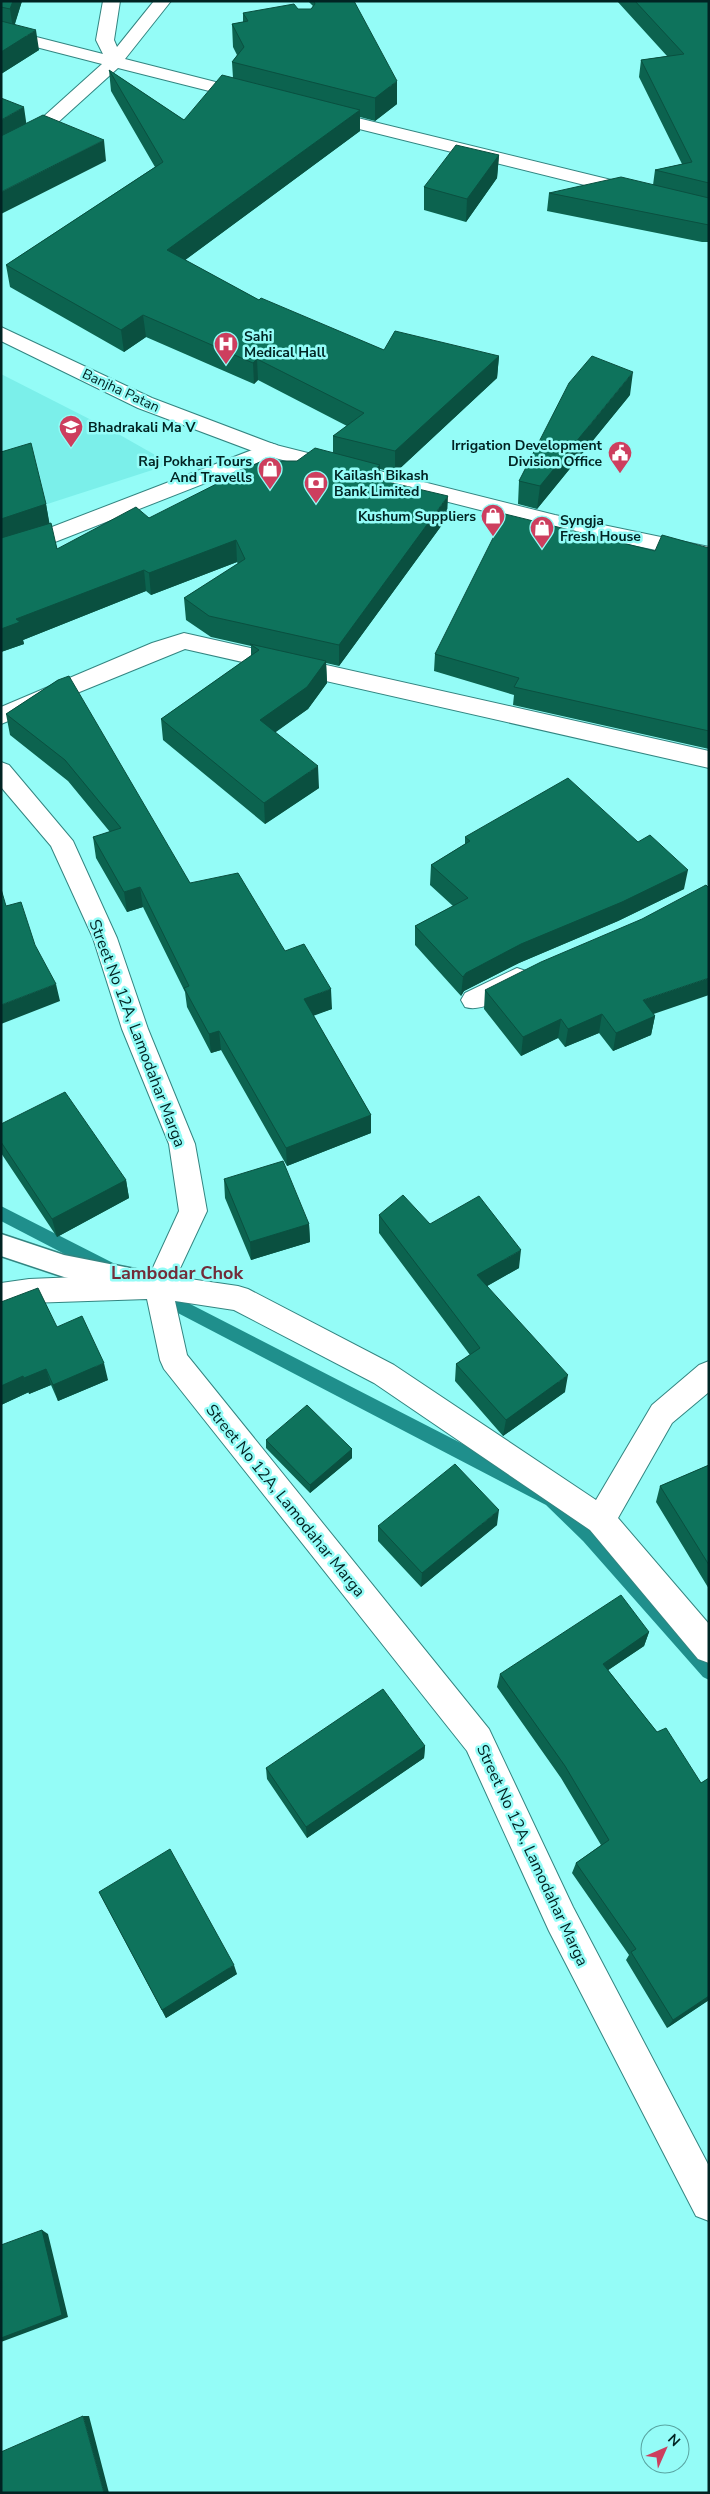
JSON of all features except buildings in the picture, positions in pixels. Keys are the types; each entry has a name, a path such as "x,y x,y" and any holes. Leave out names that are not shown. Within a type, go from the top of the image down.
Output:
{"street":[{"path":"112,1 105,40 115,61"},
{"path":"1,151 38,131 115,61 163,1"},
{"path":"1,33 266,100"},
{"path":"304,110 654,196"},
{"name":"Banjha Patan","path":"1,332 145,403 270,450 555,522 709,554"},
{"path":"1,552 47,537 270,450"},
{"path":"1,716 160,649 184,641 709,760"},
{"name":"Street No 12A, Lamodahar Marga","path":"1,771 61,841 105,938 135,1029 182,1144 193,1211 158,1286 174,1360 478,1740 561,1919 709,2203"},
{"path":"474,1000 537,968"},
{"path":"1,1295 29,1291 158,1286 238,1298 384,1374 601,1520 709,1648"},
{"path":"601,1520 662,1414 709,1374"}],"lane":[{"path":"1,1245 64,1266 158,1286"}],"shaded area":[{"name":"Bhadrakali Ma V","path":"1,374 113,431 171,464 1,519"}],"waterway":[{"path":"1,1213 111,1270"},
{"path":"157,1294 552,1499 589,1535 709,1671"}],"place":[{"name":"Sahi Medical Hall","path":"226,365"},
{"name":"Bhadrakali Ma V","path":"71,448"},
{"name":"Irrigation Development Division Office","path":"620,474"},
{"name":"Raj Pokhari Tours And Travells","path":"270,490"},
{"name":"Kailash Bikash Bank Limited","path":"316,504"},
{"name":"Kushum Suppliers","path":"493,537"},
{"name":"Syngja Fresh House","path":"542,549"}],"district":[{"name":"Lambodar Chok","path":"177,1273"}]}
